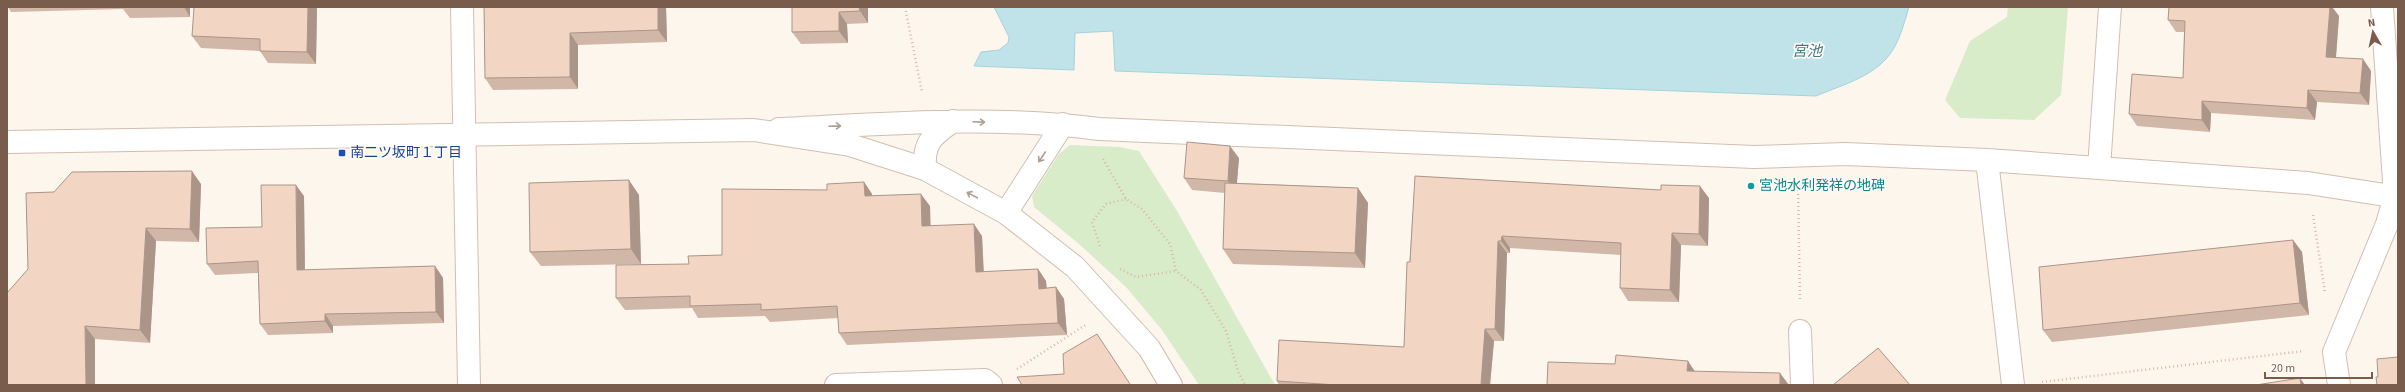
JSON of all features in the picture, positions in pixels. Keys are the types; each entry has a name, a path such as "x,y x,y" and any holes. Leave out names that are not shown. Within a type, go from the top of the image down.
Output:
{"street":[{"path":"462,7 469,385"},
{"path":"2099,168 2110,7"},
{"path":"2339,385 2334,352 2387,224 2396,197 2382,7"},
{"path":"7,142 465,133 754,130 953,121 1063,124 1107,129 1754,157 1845,154 1987,160 2308,183 2396,197"},
{"path":"925,169 924,158 927,143 936,133 953,121"},
{"path":"1006,213 1063,124"},
{"path":"754,130 850,145 925,169 1006,213 1075,267 1149,348 1171,385"},
{"path":"1987,160 2013,385"},
{"path":"1800,330 1802,385"},
{"path":"836,385 985,380 991,385"}],"path":[{"path":"905,7 923,100"},
{"path":"1102,156 1126,199 1142,209 1170,244 1176,272 1201,290 1226,331 1238,371 1245,385"},
{"path":"1798,156 1800,330"},
{"path":"2308,183 2326,298"},
{"path":"1102,250 1092,222 1106,204 1126,199"},
{"path":"1118,268 1136,277 1176,272"},
{"path":"1016,370 1094,320"},
{"path":"2039,382 2316,350 2334,352"}],"green space":[{"path":"2008,7 2068,7 2061,95 2034,120 1960,118 1945,100 1970,41 2007,17"},
{"path":"1070,145 1120,147 1139,151 1177,211 1275,385 1199,385 1162,330 1126,287 1079,244 1034,207 1032,196 1059,154"}],"water":[{"name":"宮池","path":"994,7 1909,7 1903,28 1894,48 1879,66 1860,78 1816,96 1115,71 1113,31 1075,33 1074,70 974,66 981,52 999,50 1008,43 1009,37"}],"building":[{"path":"194,7 308,7 307,52 260,51 260,39 192,36"},
{"path":"484,7 658,7 658,30 570,33 570,77 485,78"},
{"path":"792,7 859,7 860,11 839,12 839,31 792,32"},
{"path":"2169,7 2330,7 2326,57 2363,59 2360,93 2308,90 2307,108 2202,101 2202,120 2129,114 2132,74 2183,78 2185,21 2168,20"},
{"path":"1187,142 1230,146 1228,181 1184,178"},
{"path":"192,171 190,229 146,228 140,330 85,326 86,385 7,385 7,293 28,269 26,193 54,192 72,172"},
{"path":"1415,176 1661,190 1661,185 1700,186 1699,234 1672,233 1670,290 1620,288 1621,243 1502,236 1501,241 1498,241 1495,329 1485,329 1481,385 1337,385 1277,381 1279,340 1404,347 1407,262 1410,262"},
{"path":"629,180 631,249 530,252 529,183"},
{"path":"864,182 865,196 921,194 922,226 974,224 976,272 1038,269 1039,289 1056,287 1058,323 839,333 837,306 761,310 761,304 690,306 690,296 616,298 616,265 689,264 688,256 722,255 722,189 827,190 827,184"},
{"path":"1225,183 1358,188 1355,253 1223,249"},
{"path":"261,185 296,185 297,270 435,266 436,312 325,314 325,321 260,324 258,261 207,264 206,228 262,227"},
{"path":"2293,240 2300,303 2043,330 2039,267"},
{"path":"1097,334 1130,384 1129,385 1022,385 1017,377 1064,374 1063,354"},
{"path":"1878,348 1910,385 1833,385"},
{"path":"1616,355 1688,361 1687,371 1780,373 1780,385 1547,385 1548,362 1615,364"},
{"path":"2398,357 2398,385 2377,385 2377,359"},
{"path":"2300,378 2301,385 2256,385"}],"place":[{"name":"南二ツ坂町１丁目","path":"342,153"},
{"name":"宮池水利発祥の地碑","path":"1751,186"}]}
